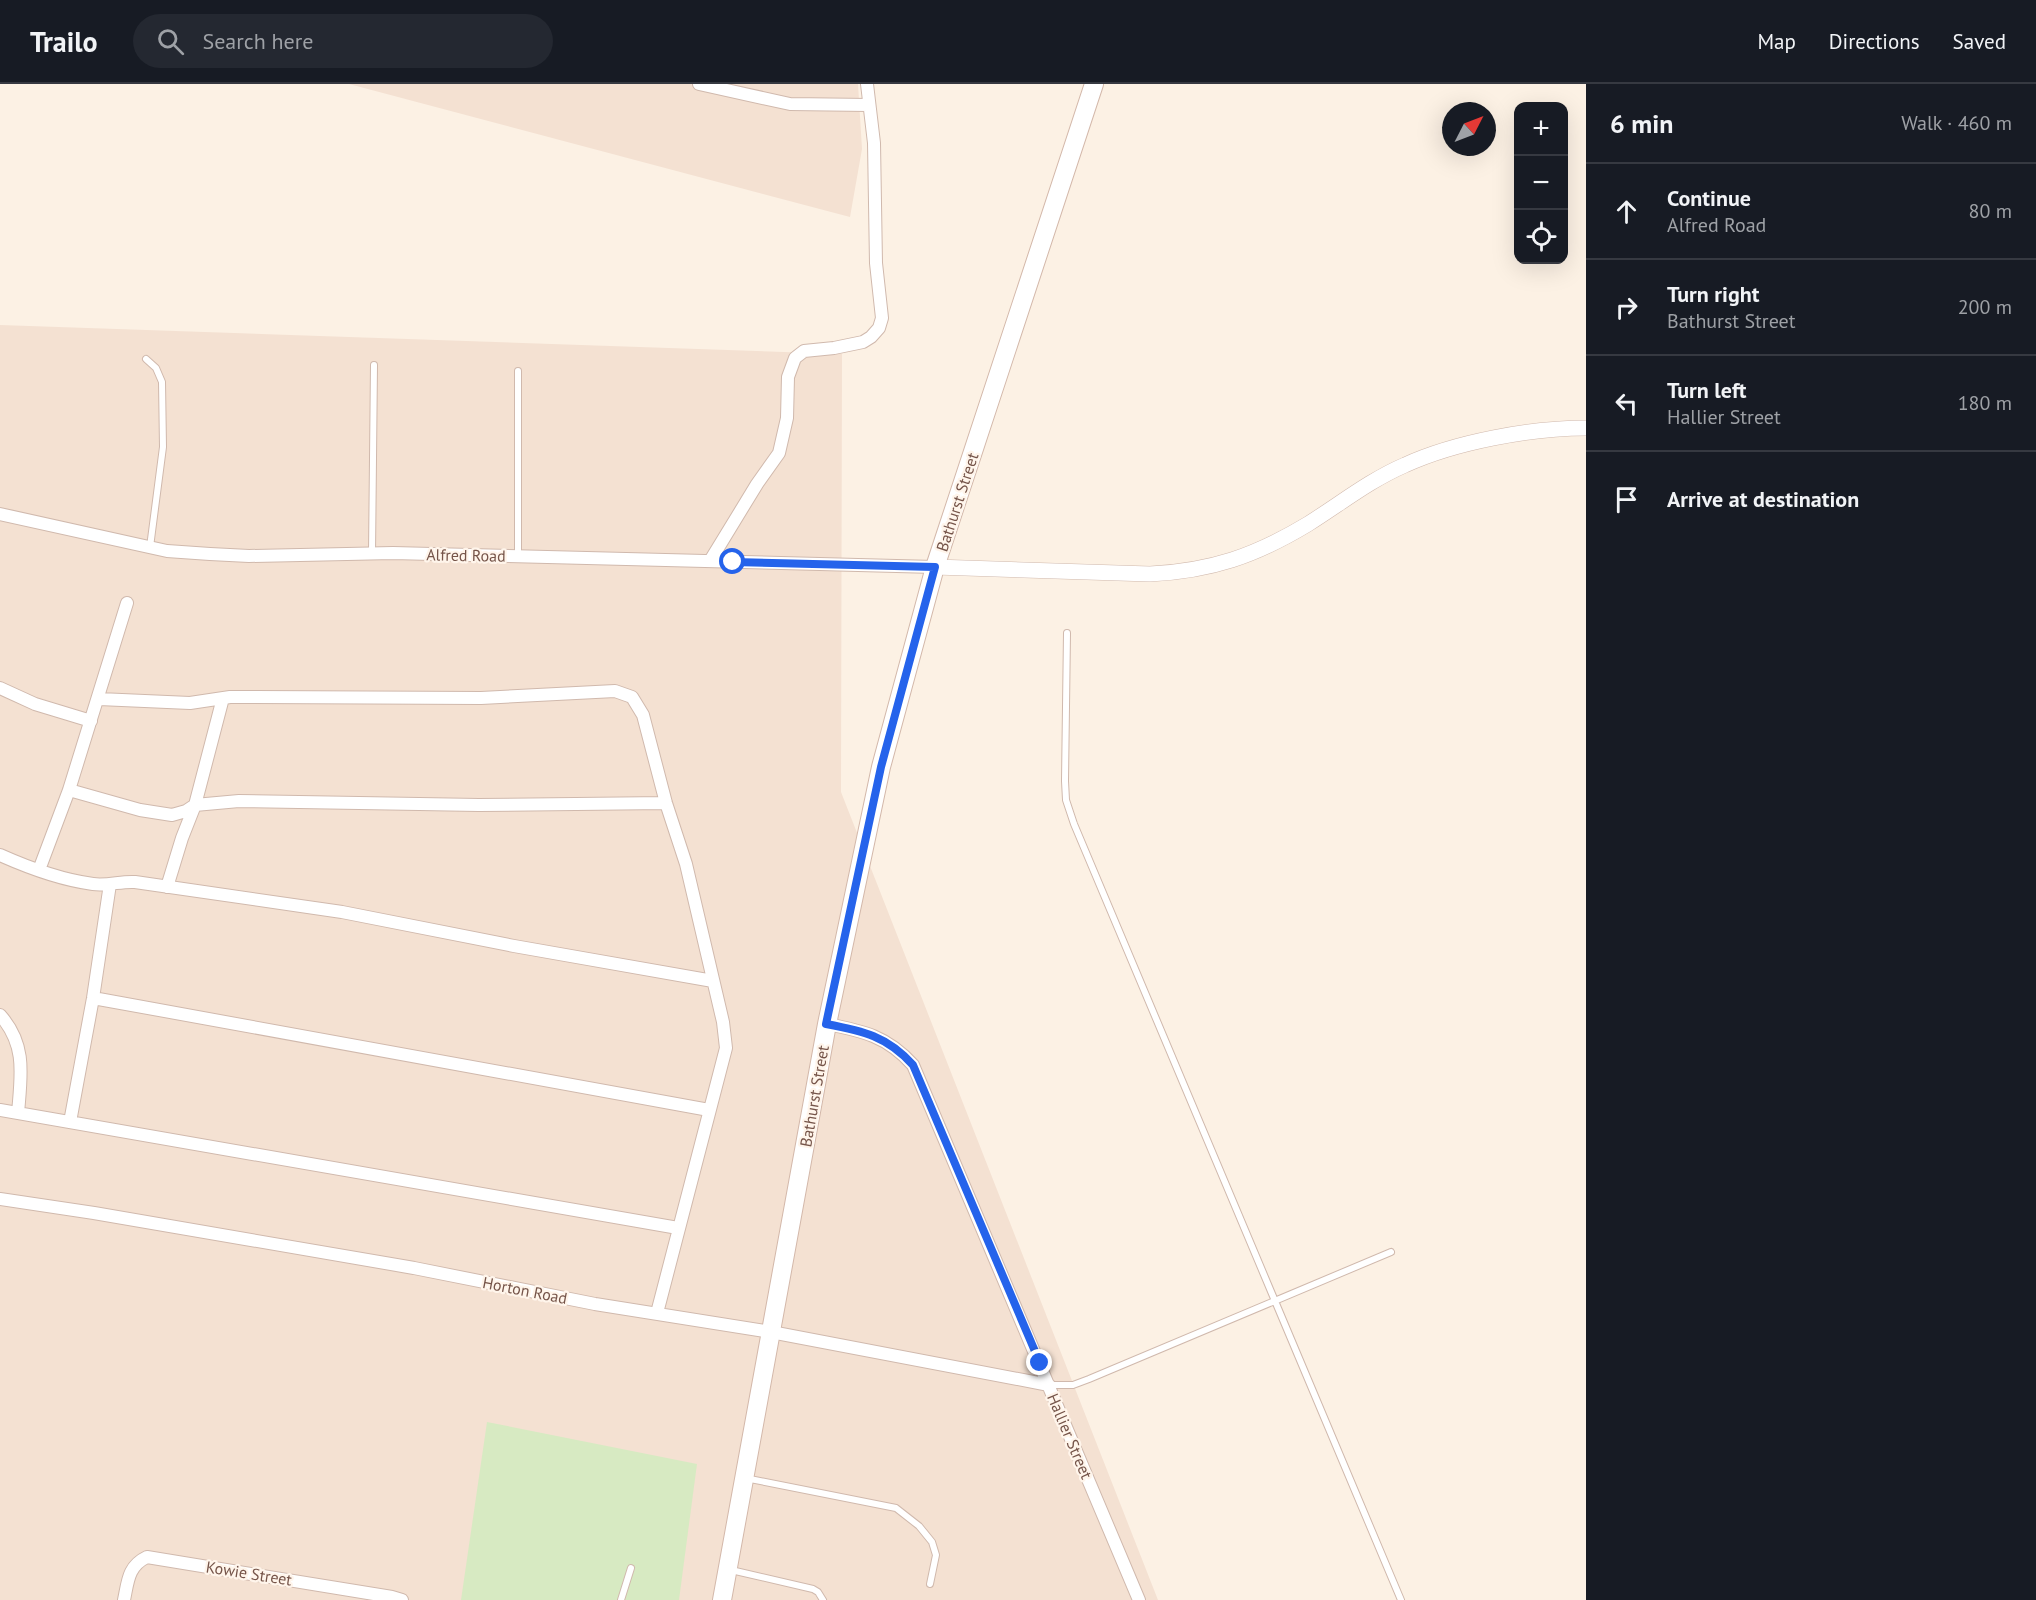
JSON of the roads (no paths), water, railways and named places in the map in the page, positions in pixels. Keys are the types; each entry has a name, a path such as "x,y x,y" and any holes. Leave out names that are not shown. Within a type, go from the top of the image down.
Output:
{"main road":[{"name":"Bathurst Street","path":"722,1600 826,1024 881,767 935,567 1094,84"}],"street":[{"path":"699,84 790,104 869,105"},
{"path":"710,561 757,484 779,453 787,418 788,378 795,358 804,351 863,342 879,328 882,318 876,262 874,143 867,84"},
{"path":"935,567 1150,574 1174,573 1219,565 1270,546 1370,484 1404,465 1433,454 1520,433 1556,428 1586,428"},
{"name":"Alfred Road","path":"0,514 167,551 249,556 372,553 935,567"},
{"path":"39,870 69,790 99,699 127,603"},
{"path":"0,688 35,704 91,721"},
{"path":"99,699 190,703 223,698 481,698 615,691 624,693 637,703 643,715 666,803 686,864 723,1022 726,1048 657,1313"},
{"path":"167,887 195,805 223,698"},
{"path":"69,790 140,810 172,815 186,811 195,805 239,801 479,805 666,803"},
{"path":"0,855 39,870 83,882 110,884 123,881 135,882 342,912 514,946 713,981"},
{"path":"70,1122 93,998 110,884"},
{"path":"93,998 709,1110"},
{"path":"0,1015 11,1028 17,1041 21,1074 18,1113"},
{"name":"Hallier Street","path":"826,1024 872,1034 888,1042 913,1065 1139,1600"},
{"path":"0,1110 678,1228"},
{"name":"Horton Road","path":"0,1199 414,1268 595,1304 771,1332 1049,1385"},
{"name":"Kowie Street","path":"124,1600 130,1570 138,1561 147,1557 402,1600"}],"lane":[{"path":"146,359 156,368 162,382 163,447 150,547"},
{"path":"372,553 374,365"},
{"path":"518,371 518,556"},
{"path":"1067,633 1066,800 1082,843 1401,1600"},
{"path":"1049,1385 1073,1385 1391,1252"},
{"path":"744,1478 896,1508 919,1526 933,1542 936,1555 930,1584"},
{"path":"621,1600 631,1568"},
{"path":"728,1569 813,1589 823,1600"}]}
